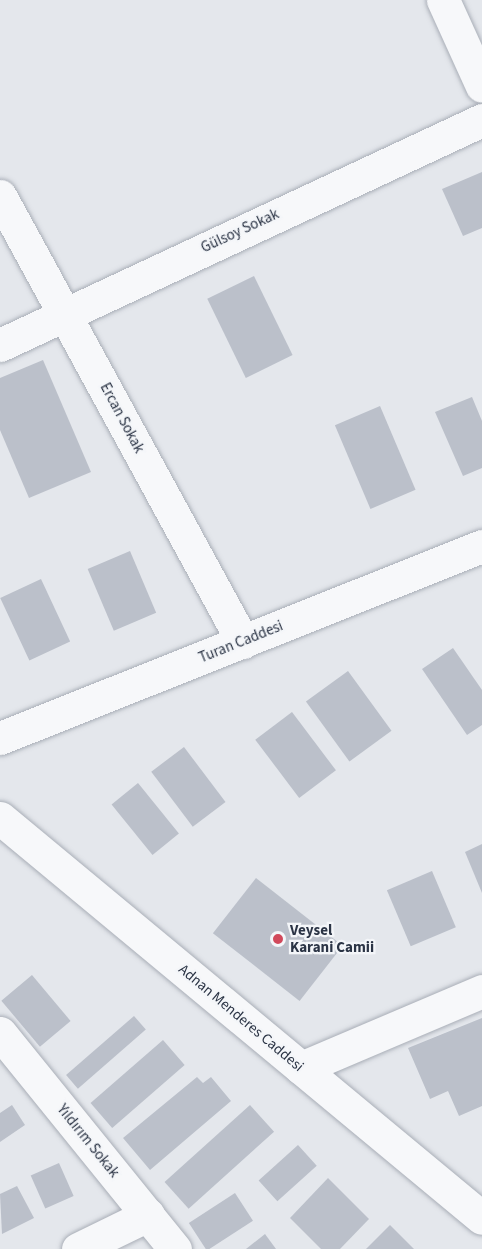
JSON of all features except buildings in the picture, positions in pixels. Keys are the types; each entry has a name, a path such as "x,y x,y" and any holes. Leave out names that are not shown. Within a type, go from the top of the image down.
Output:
{"street":[{"path":"442,0 482,86"},
{"name":"Gülsoy Sokak","path":"0,345 65,312 482,120"},
{"name":"Ercan Sokak","path":"0,196 243,642"},
{"name":"Turan Caddesi","path":"0,738 482,546"},
{"name":"Adnan Menderes Caddesi","path":"0,818 482,1218"},
{"path":"302,1068 482,991"},
{"name":"Yıldırım Sokak","path":"0,1033 176,1249"},
{"path":"78,1249 148,1215"}],"place":[{"name":"Veysel Karani Camii","path":"278,939"}]}
